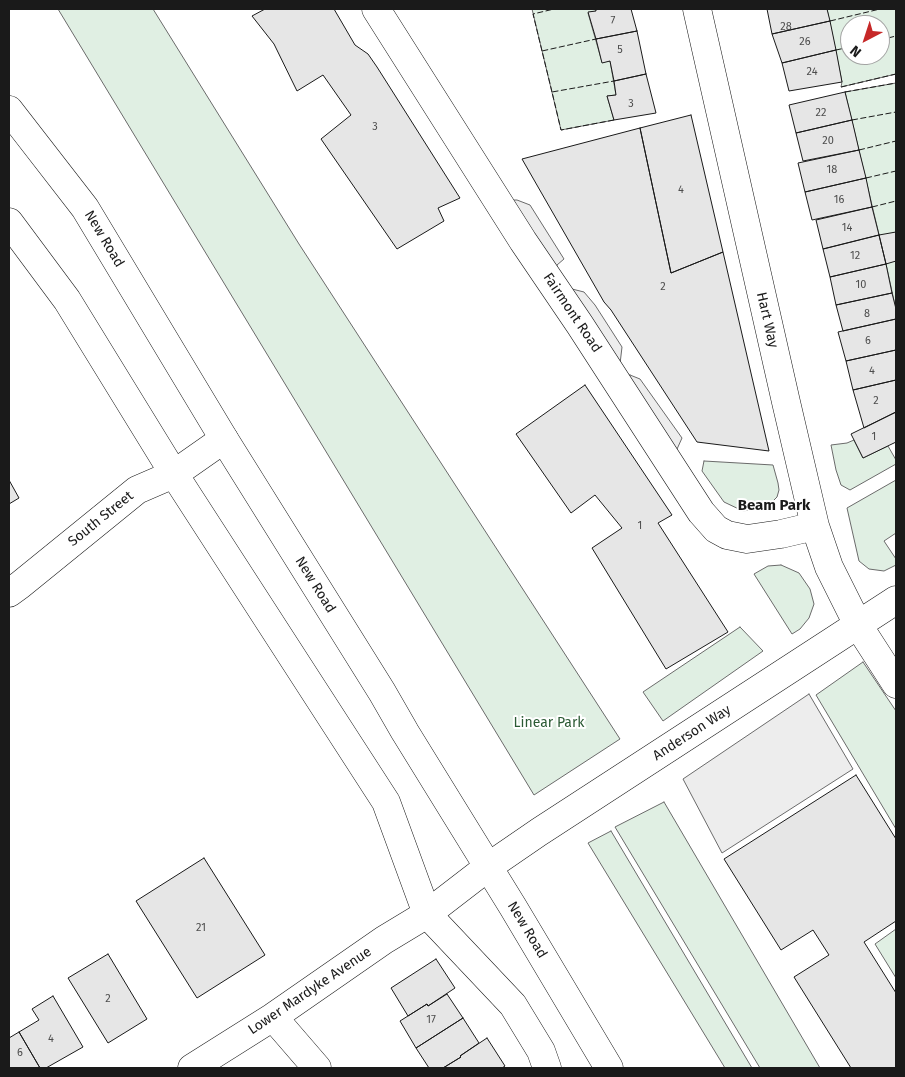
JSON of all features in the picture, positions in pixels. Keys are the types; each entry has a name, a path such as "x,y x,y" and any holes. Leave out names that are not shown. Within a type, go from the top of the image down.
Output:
{"street":[{"name":"Fairmont Road","path":"376,9 523,241 590,340 701,512 716,529 727,535 746,539 781,534 815,526"},
{"name":"Hart Way","path":"697,9 815,526 829,567 858,625 896,684"},
{"name":"New Road","path":"9,110 85,208 224,439 535,942 609,1068"},
{"path":"9,222 67,300 174,474 386,802 427,914 513,1005 541,1051 547,1068"},
{"name":"South Street","path":"9,592 137,490 174,474 224,439"},
{"name":"Anderson Way","path":"427,914 488,867 539,832 896,600"},
{"name":"Lower Mardyke Avenue","path":"192,1068 273,1018 384,940 427,914"},
{"path":"273,1018 317,1068"}],"green space":[{"name":"Linear Park","path":"58,9 153,9 299,244 620,739 534,795"},
{"path":"532,9 596,9 596,11 588,13 602,62 610,61 616,95 607,96 614,120 561,130"},
{"path":"827,9 896,9 896,74 841,87 842,82"},
{"path":"896,83 896,310 845,92"},
{"path":"854,440 863,458 888,446 896,460 896,464 850,490 841,485 831,445"},
{"path":"704,461 773,465 779,490 777,497 767,507 743,511 724,502 702,471"},
{"path":"896,480 896,533 884,541 896,559 896,565 884,571 869,569 859,561 847,508"},
{"path":"781,565 799,573 810,589 814,604 809,618 800,629 792,634 754,574 768,566"},
{"path":"740,627 763,651 663,721 643,692"},
{"path":"863,662 896,711 896,829 816,695"},
{"path":"664,802 820,1068 760,1068 615,827"},
{"path":"611,831 752,1068 725,1068 588,843"},
{"path":"896,929 896,978 875,944"}],"shaded area":[{"path":"512,200 530,205 564,259 557,265 557,269"},
{"path":"572,289 584,292 595,305 622,347 620,364"},
{"path":"630,375 640,379 682,438 673,458 621,378"},
{"path":"809,694 853,769 722,853 683,779"}],"building":[{"path":"265,9 334,9 355,45 368,54 377,67 460,198 438,208 444,221 397,249 321,139 351,115 323,75 297,91 274,44 252,16"},
{"path":"596,9 631,9 637,31 596,39 588,12 596,11"},
{"path":"767,9 827,9 830,21 772,34"},
{"path":"830,21 836,50 782,63 772,34"},
{"path":"637,31 646,74 614,81 610,61 602,63 596,39"},
{"path":"836,50 842,82 789,91 782,63"},
{"path":"646,74 656,113 614,120 607,96 616,95 614,81"},
{"path":"845,92 852,120 796,133 789,105"},
{"path":"691,115 723,252 671,273 640,128"},
{"path":"852,120 859,150 803,161 796,133"},
{"path":"640,128 671,273 723,252 769,451 697,442 604,302 522,159"},
{"path":"859,150 866,178 805,192 798,163"},
{"path":"866,178 872,207 812,220 805,192"},
{"path":"872,207 879,235 823,249 816,220"},
{"path":"896,232 896,261 886,264 879,235"},
{"path":"879,235 886,264 830,277 823,249"},
{"path":"886,264 892,293 836,305 830,277"},
{"path":"892,293 896,309 896,319 843,331 836,305"},
{"path":"896,319 896,350 846,361 838,332"},
{"path":"896,350 896,380 853,390 846,361"},
{"path":"896,380 896,412 864,428 853,390"},
{"path":"585,385 672,515 658,523 728,632 666,669 592,548 622,528 595,495 571,513 516,434"},
{"path":"896,412 896,442 863,458 851,434"},
{"path":"9,480 19,498 9,504"},
{"path":"856,775 896,839 896,921 864,942 896,993 896,1068 851,1068 794,977 829,955 813,930 781,950 724,859"},
{"path":"204,858 265,955 197,998 136,901"},
{"path":"108,954 147,1019 108,1043 68,978"},
{"path":"436,959 455,988 428,1006 427,1004 408,1016 391,988"},
{"path":"447,994 463,1018 416,1048 400,1021"},
{"path":"53,996 83,1047 46,1068 40,1068 19,1032 39,1020 32,1009"},
{"path":"463,1018 479,1043 443,1068 429,1068 416,1048"},
{"path":"19,1032 40,1068 9,1068 9,1038"},
{"path":"487,1038 505,1066 502,1068 443,1068 461,1057"}],"fence":[{"path":"542,51 533,14 554,9"},
{"path":"830,21 880,9"},
{"path":"890,38 896,36"},
{"path":"552,92 542,51 596,39"},
{"path":"836,50 840,49"},
{"path":"841,87 896,74"},
{"path":"614,81 552,92 561,130 614,120"},
{"path":"845,92 896,83"},
{"path":"852,120 896,112"},
{"path":"859,150 896,141"},
{"path":"866,178 896,171"},
{"path":"872,207 896,201"}],"district":[{"name":"Beam Park","path":"774,506"}]}
